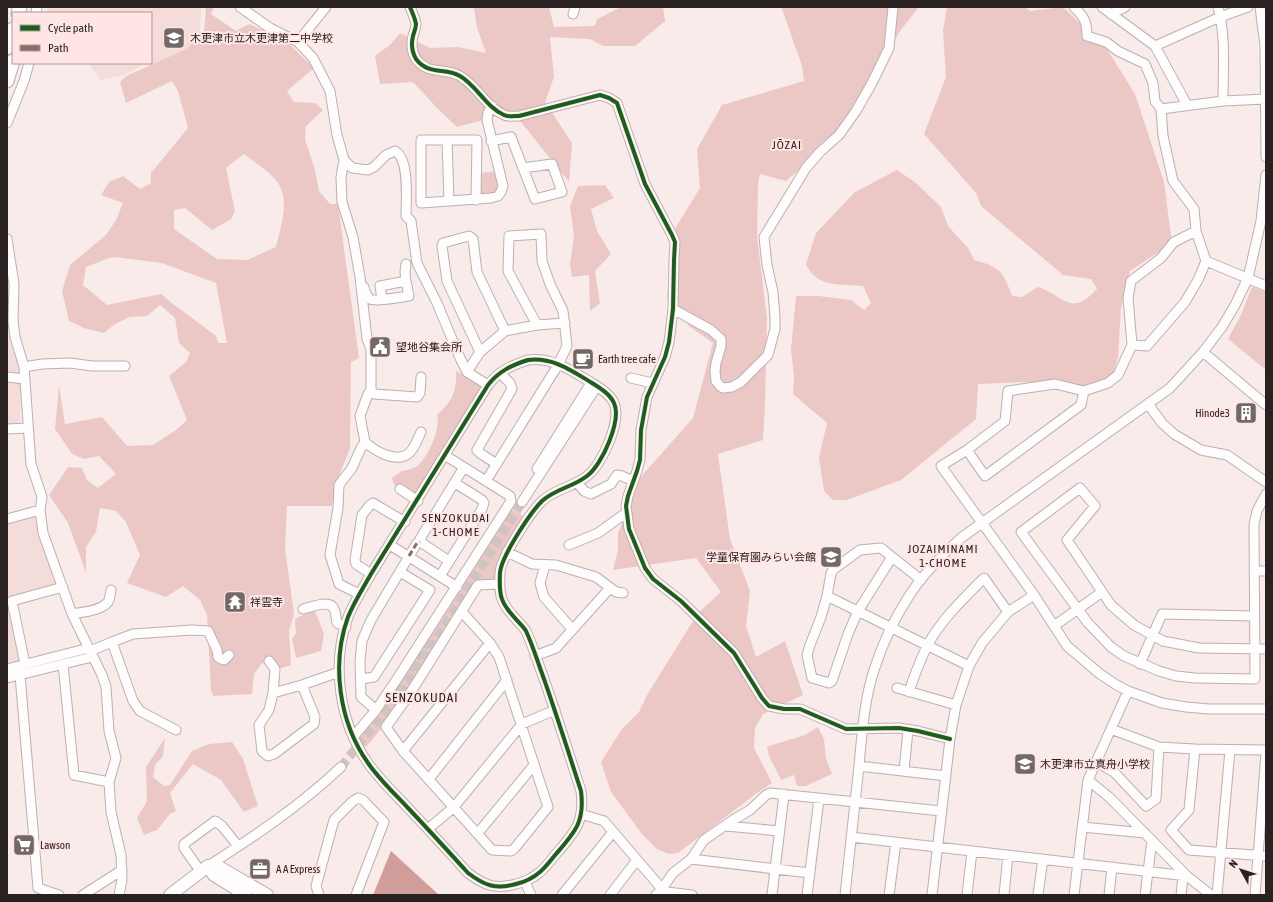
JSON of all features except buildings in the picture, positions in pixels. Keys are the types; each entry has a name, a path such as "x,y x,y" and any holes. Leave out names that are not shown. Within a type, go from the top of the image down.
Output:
{"highway":[{"path":"7,48 12,32"},
{"path":"7,81 12,64"}],"main road":[{"path":"170,895 205,869 219,867 267,895"},
{"path":"205,869 246,895"}],"street":[{"path":"240,7 270,28 298,42 313,58 330,91 337,135 344,160 341,177 342,202 353,237 360,277 367,339 371,349 371,390 368,394 360,416 365,442 374,450 389,456 402,456 410,453 421,432"},
{"path":"298,42 326,7"},
{"path":"410,7 414,15 416,26 412,37 411,47 416,59 424,67 435,72 452,72 462,77 492,106 505,116 519,116 600,95 617,103 646,184 672,234 674,242 673,309 669,342 665,357 652,383 644,408 641,430 640,460 626,501 626,513 629,529 649,574 681,601 734,653 762,698 769,706 784,709 800,709 846,729 863,728 908,730 950,739"},
{"path":"673,309 711,330 720,339 721,346 716,363 715,375 718,384 723,388 732,387 741,382 768,354 775,329 775,318 773,292 767,265 764,237 806,168 838,134 856,111 872,84 889,48 893,7"},
{"path":"1074,7 1083,16 1087,25 1087,36 1106,42 1118,51 1145,64 1153,83 1155,101 1161,109 1163,136 1173,181 1194,209 1196,231 1206,261 1198,280 1185,302 1147,346 1132,345"},
{"path":"1102,7 1155,46 1187,105"},
{"path":"1111,14 1125,7"},
{"path":"1218,7 1223,62 1223,101"},
{"path":"1155,46 1220,17 1248,7"},
{"path":"1260,7 1265,46 1266,157"},
{"path":"7,123 24,81 28,64"},
{"path":"1161,109 1223,101 1266,99"},
{"path":"476,200 477,140 421,140 421,202 476,200 498,196 503,186 487,120 488,113 492,106"},
{"path":"491,141 511,137 523,168 535,199 562,192 552,164 523,168"},
{"path":"447,140 449,201"},
{"path":"344,160 352,168 368,170 374,167 386,155 395,151 399,153 405,166 406,216 411,221 417,263 467,372 488,385"},
{"path":"845,895 863,728 869,692 874,670 892,627 909,596 938,559 961,538 1170,388 1203,352 1236,305 1248,278 1261,221 1266,175"},
{"path":"1196,231 1174,242 1161,258 1131,281 1128,298 1132,345 1118,375 1108,383 1084,391 1055,384 1008,391 1006,421 967,450 941,466 1034,594 1067,646 1084,661 1115,684 1128,691 1162,703 1209,709 1266,709"},
{"path":"486,481 558,364 567,346 564,310 550,284 542,261 541,234 509,236 508,271 537,325"},
{"path":"480,352 447,281 442,246 443,243 469,236 473,238 477,272 505,331"},
{"path":"7,239 14,284 13,321 15,336 24,366 31,464 42,497 40,510 43,533 72,614 102,675 106,687 108,731 116,758 109,782 111,812 121,855 122,880 119,895"},
{"path":"1206,261 1266,286"},
{"path":"360,277 366,295 372,300 408,296 405,272 406,264"},
{"path":"382,299 380,286 406,281"},
{"path":"467,372 480,352 505,331 537,325 565,323"},
{"path":"1203,352 1266,405"},
{"path":"528,360 545,360 558,364 594,384 608,394 614,402 616,411 616,421 602,458 587,476 560,489 542,501 533,511 508,552 500,571 501,596 504,607 525,629 536,656 555,710 581,791 583,802 579,825 572,836 540,872 525,882 505,887 489,886 477,880 468,873 373,770 353,737 344,706 339,672 342,640 348,617 359,594 446,456 488,385 500,373 514,365 528,360"},
{"path":"24,366 70,363 92,366 125,366"},
{"path":"497,464 477,450 512,389 510,383 500,373"},
{"path":"7,377 25,379"},
{"path":"371,390 374,394 417,396 420,393 420,377"},
{"path":"631,378 652,383"},
{"path":"520,501 551,445 594,384"},
{"path":"967,450 985,476 1081,405 1084,391"},
{"path":"1148,404 1162,423 1174,434 1200,450 1227,455 1266,482"},
{"path":"7,429 28,428"},
{"path":"359,594 339,584 330,555 338,508 339,485 352,468 365,442"},
{"path":"353,737 376,710 457,587 511,501 510,496 446,456"},
{"path":"376,710 361,696 360,661 362,641 371,620 417,543 420,542 420,539 464,467"},
{"path":"577,482 584,491 591,494 611,484 617,475 633,481"},
{"path":"440,576 482,509 484,503 482,500 455,483"},
{"path":"1266,494 1257,511 1254,524 1254,649 1255,679 1194,678 1176,676 1140,664 1124,656 1111,647 1078,610 1021,532 1080,488 1095,506 1067,540 1111,605 1134,626 1162,641 1199,648 1254,649 1266,649"},
{"path":"400,489 418,501"},
{"path":"371,574 356,564 355,560 362,515 373,503 405,522"},
{"path":"7,519 40,510"},
{"path":"569,545 598,533 626,513"},
{"path":"420,542 449,561"},
{"path":"390,545 457,587"},
{"path":"892,557 858,611 848,634 832,681 829,683 812,678 808,655 810,644 821,617 827,596 831,573 860,550 881,548 921,580"},
{"path":"508,552 528,563 556,565 596,577 616,592 623,593"},
{"path":"545,565 540,583 544,597 572,629"},
{"path":"1254,571 1266,571"},
{"path":"361,679 374,678 430,590 400,572"},
{"path":"909,692 917,667 934,634 957,605 984,578 1008,612"},
{"path":"462,612 490,643 499,657 548,807 511,851 492,850 403,751 386,727 409,695 478,585 500,584"},
{"path":"25,664 12,601 63,587"},
{"path":"536,656 556,648 610,588"},
{"path":"72,614 103,606 109,601 111,590"},
{"path":"1054,626 1102,592"},
{"path":"932,895 950,739 956,705 969,666 982,643 1008,612 1034,594"},
{"path":"827,596 969,666"},
{"path":"303,609 318,605 331,605 334,608 337,623 346,627"},
{"path":"1140,664 1162,614 1254,616"},
{"path":"7,678 64,664 133,634 192,630 208,631 217,650 218,657 224,660 229,655"},
{"path":"112,642 134,701 140,711 176,730"},
{"path":"403,751 490,643"},
{"path":"7,669 61,656 90,652"},
{"path":"269,661 275,669 273,693 269,710 259,724 262,751 268,756 274,754 314,724 314,717 302,685"},
{"path":"64,664 74,775 109,782"},
{"path":"273,693 339,672"},
{"path":"20,675 38,888 59,895"},
{"path":"429,779 507,680"},
{"path":"897,688 956,705"},
{"path":"1074,895 1088,780 1128,691"},
{"path":"428,829 454,806 522,724 555,710"},
{"path":"1111,729 1159,747 1266,750"},
{"path":"904,771 908,730"},
{"path":"1096,762 1114,772 1146,806 1156,799 1159,747"},
{"path":"1195,749 1189,810 1171,830 1189,850 1262,856"},
{"path":"1217,895 1230,750"},
{"path":"1255,895 1262,856 1266,753"},
{"path":"238,846 222,826 215,821 184,844 184,848 205,869 296,806 320,787 339,765"},
{"path":"478,833 534,765"},
{"path":"859,766 946,776"},
{"path":"1088,780 1109,797 1185,876 1211,895"},
{"path":"659,892 673,873 691,859 704,840 750,810 770,793 941,811"},
{"path":"772,895 784,794"},
{"path":"319,895 316,886 334,820 358,798 363,800 384,822 356,895"},
{"path":"807,895 818,799"},
{"path":"582,814 604,821 637,860 659,892"},
{"path":"726,826 779,832"},
{"path":"1082,827 1145,833"},
{"path":"562,895 613,832"},
{"path":"851,837 1185,876"},
{"path":"1145,895 1152,840"},
{"path":"889,895 896,842"},
{"path":"967,895 972,851"},
{"path":"1004,895 1008,856"},
{"path":"691,859 810,873"},
{"path":"1038,895 1043,859"},
{"path":"610,895 637,860"},
{"path":"1109,895 1112,867"},
{"path":"83,895 122,870"},
{"path":"1181,895 1185,876"},
{"path":"525,882 531,895"},
{"path":"659,892 692,895"}],"shaded area":[{"name":"木更津市立木更津第二中学校","path":"48,7 202,7 200,31 196,45 159,64 143,65 124,75 100,80 90,64 152,64 152,12 47,12"},
{"path":"206,7 214,7 211,14 236,31 249,24 286,41 314,68 287,91 294,102 315,103 323,110 306,126 305,139 315,170 319,191 330,204 338,204 359,358 351,362 350,448 336,484 332,506 287,506 285,548 294,614 289,631 291,665 278,669 262,663 254,674 252,694 213,696 211,690 207,615 200,600 183,586 166,597 127,583 140,555 126,522 116,511 100,508 96,532 86,547 86,573 68,523 49,495 68,467 82,468 87,480 98,488 116,474 99,456 84,459 72,454 55,429 59,386 65,424 102,417 127,446 153,445 176,430 187,420 169,376 186,362 190,353 179,343 175,318 160,305 147,316 130,317 115,324 104,333 84,328 69,321 62,291 70,265 106,235 116,220 123,203 101,195 109,182 123,176 140,189 151,183 151,173 188,128 178,91 172,81 126,103 120,82 126,76 187,49 204,31","holes":["244,154 274,178 283,194 284,211 276,247 247,260 217,259 174,229 174,210 185,208 212,230 231,219 235,211 226,168","114,257 162,263 216,283 227,343 219,343 215,335 161,294 107,305 83,285 86,267"]},
{"path":"474,7 549,7 554,27 595,26 597,19 621,7 663,7 665,21 635,46 603,46 590,39 550,37 554,77 545,102 572,143 569,182 513,112 457,127 413,82 380,84 375,56 391,44 400,33 430,48 458,47 486,53 477,28"},
{"path":"783,7 919,7 900,31 833,144 817,154 786,181 760,174 758,183 757,236 767,319 763,440 718,454 730,539 750,591 746,626 756,657 785,641 803,695 763,714 755,728 754,748 772,783 678,853 669,854 657,849 642,834 611,792 601,762 622,729 639,712 647,695 698,613 721,592 696,558 613,570 618,550 618,533 624,519 631,488 693,418 713,343 690,327 667,298 676,227 700,188 697,149 722,105 804,81 802,66 782,9"},
{"path":"947,7 1025,7 1030,11 1063,7 1107,49 1135,94 1164,182 1172,243 1130,271 1121,308 1118,357 1109,388 1022,382 978,384 976,419 901,480 847,500 833,500 824,491 819,458 827,423 793,394 794,376 791,350 796,296 819,296 851,300 864,310 871,303 863,286 822,281 810,272 806,264 816,233 855,192 897,170 916,183 941,207 948,226 968,248 974,260 990,265 999,271 1003,275 1012,296 1022,297 1038,287 1061,299 1074,303 1088,298 1097,289 1091,279 1063,275 981,206 976,193 924,134 946,77 943,31"},
{"path":"497,171 499,189 494,193 479,196 480,173"},
{"path":"605,185 614,198 591,209 597,231 611,254 595,271 600,303 590,311 589,275 572,277 570,264 574,236 570,206 578,186"},
{"path":"7,273 9,298 8,334 20,373 17,375 7,374"},
{"path":"1252,287 1266,292 1266,370 1228,339 1241,315"},
{"path":"456,371 483,387 414,496 394,484 392,478 402,471 412,469 417,466 429,450 437,428 437,415 450,400 456,385"},
{"path":"7,380 19,381 21,384 20,424 7,426"},
{"path":"511,509 521,514 523,518 500,558 495,578 493,580 477,580 382,728 366,747 363,746 359,739 360,735 419,653"},
{"path":"36,516 58,583 56,587 10,599 22,662 7,667 7,524"},
{"path":"315,611 324,634 321,651 296,658 292,639 296,633 295,619"},
{"path":"818,727 824,739 826,759 832,774 806,786 797,786 794,775 781,780 770,758 767,748 769,746 805,735"},
{"path":"165,738 163,756 155,765 153,777 164,786 170,785 192,751 209,744 232,742 243,759 258,806 244,812 221,780 193,764 170,793 176,811 170,814 157,830 144,835 137,818 147,801 146,767"},
{"path":"391,851 439,895 373,895"}],"tunnel":[{"path":"341,767 405,686 426,656 522,502"},
{"path":"409,670 430,637"}],"marked path":[{"path":"409,556 417,543 420,542"}],"cycle path":[{"path":"410,7 416,24 412,39 416,59 426,68 454,73 460,76 472,85 492,107 504,115 519,116 600,95 617,103 645,184 675,242 673,309 669,342 665,357 647,397 641,430 640,460 626,506 629,529 645,568 653,579 681,601 734,653 762,698 769,706 784,709 800,709 846,729 899,728 950,739"},
{"path":"528,360 546,361 570,370 607,394 614,403 616,411 613,431 599,462 582,480 547,497 542,501 511,546 505,557 500,573 501,597 509,612 526,631 531,643 554,707 581,791 582,802 580,819 573,833 542,870 532,878 523,882 509,886 496,886 479,881 468,873 372,769 358,747 350,730 344,711 339,673 340,654 348,617 359,595 488,385 506,369 528,360"}],"place":[{"name":"木更津市立木更津第二中学校","path":"174,38"},
{"name":"望地谷集会所","path":"380,347"},
{"name":"Earth tree cafe","path":"583,359"},
{"name":"Hinode3","path":"1246,413"},
{"name":"学童保育園みらい会館","path":"831,557"},
{"name":"祥雲寺","path":"235,602"},
{"name":"木更津市立真舟小学校","path":"1025,764"},
{"name":"Lawson","path":"24,845"},
{"name":"A A Express","path":"260,869"}],"district":[{"name":"JŌZAI","path":"787,145"},
{"name":"SENZOKUDAI 1-CHOME","path":"456,525"},
{"name":"JOZAIMINAMI 1-CHOME","path":"943,556"},
{"name":"SENZOKUDAI","path":"422,697"}]}
